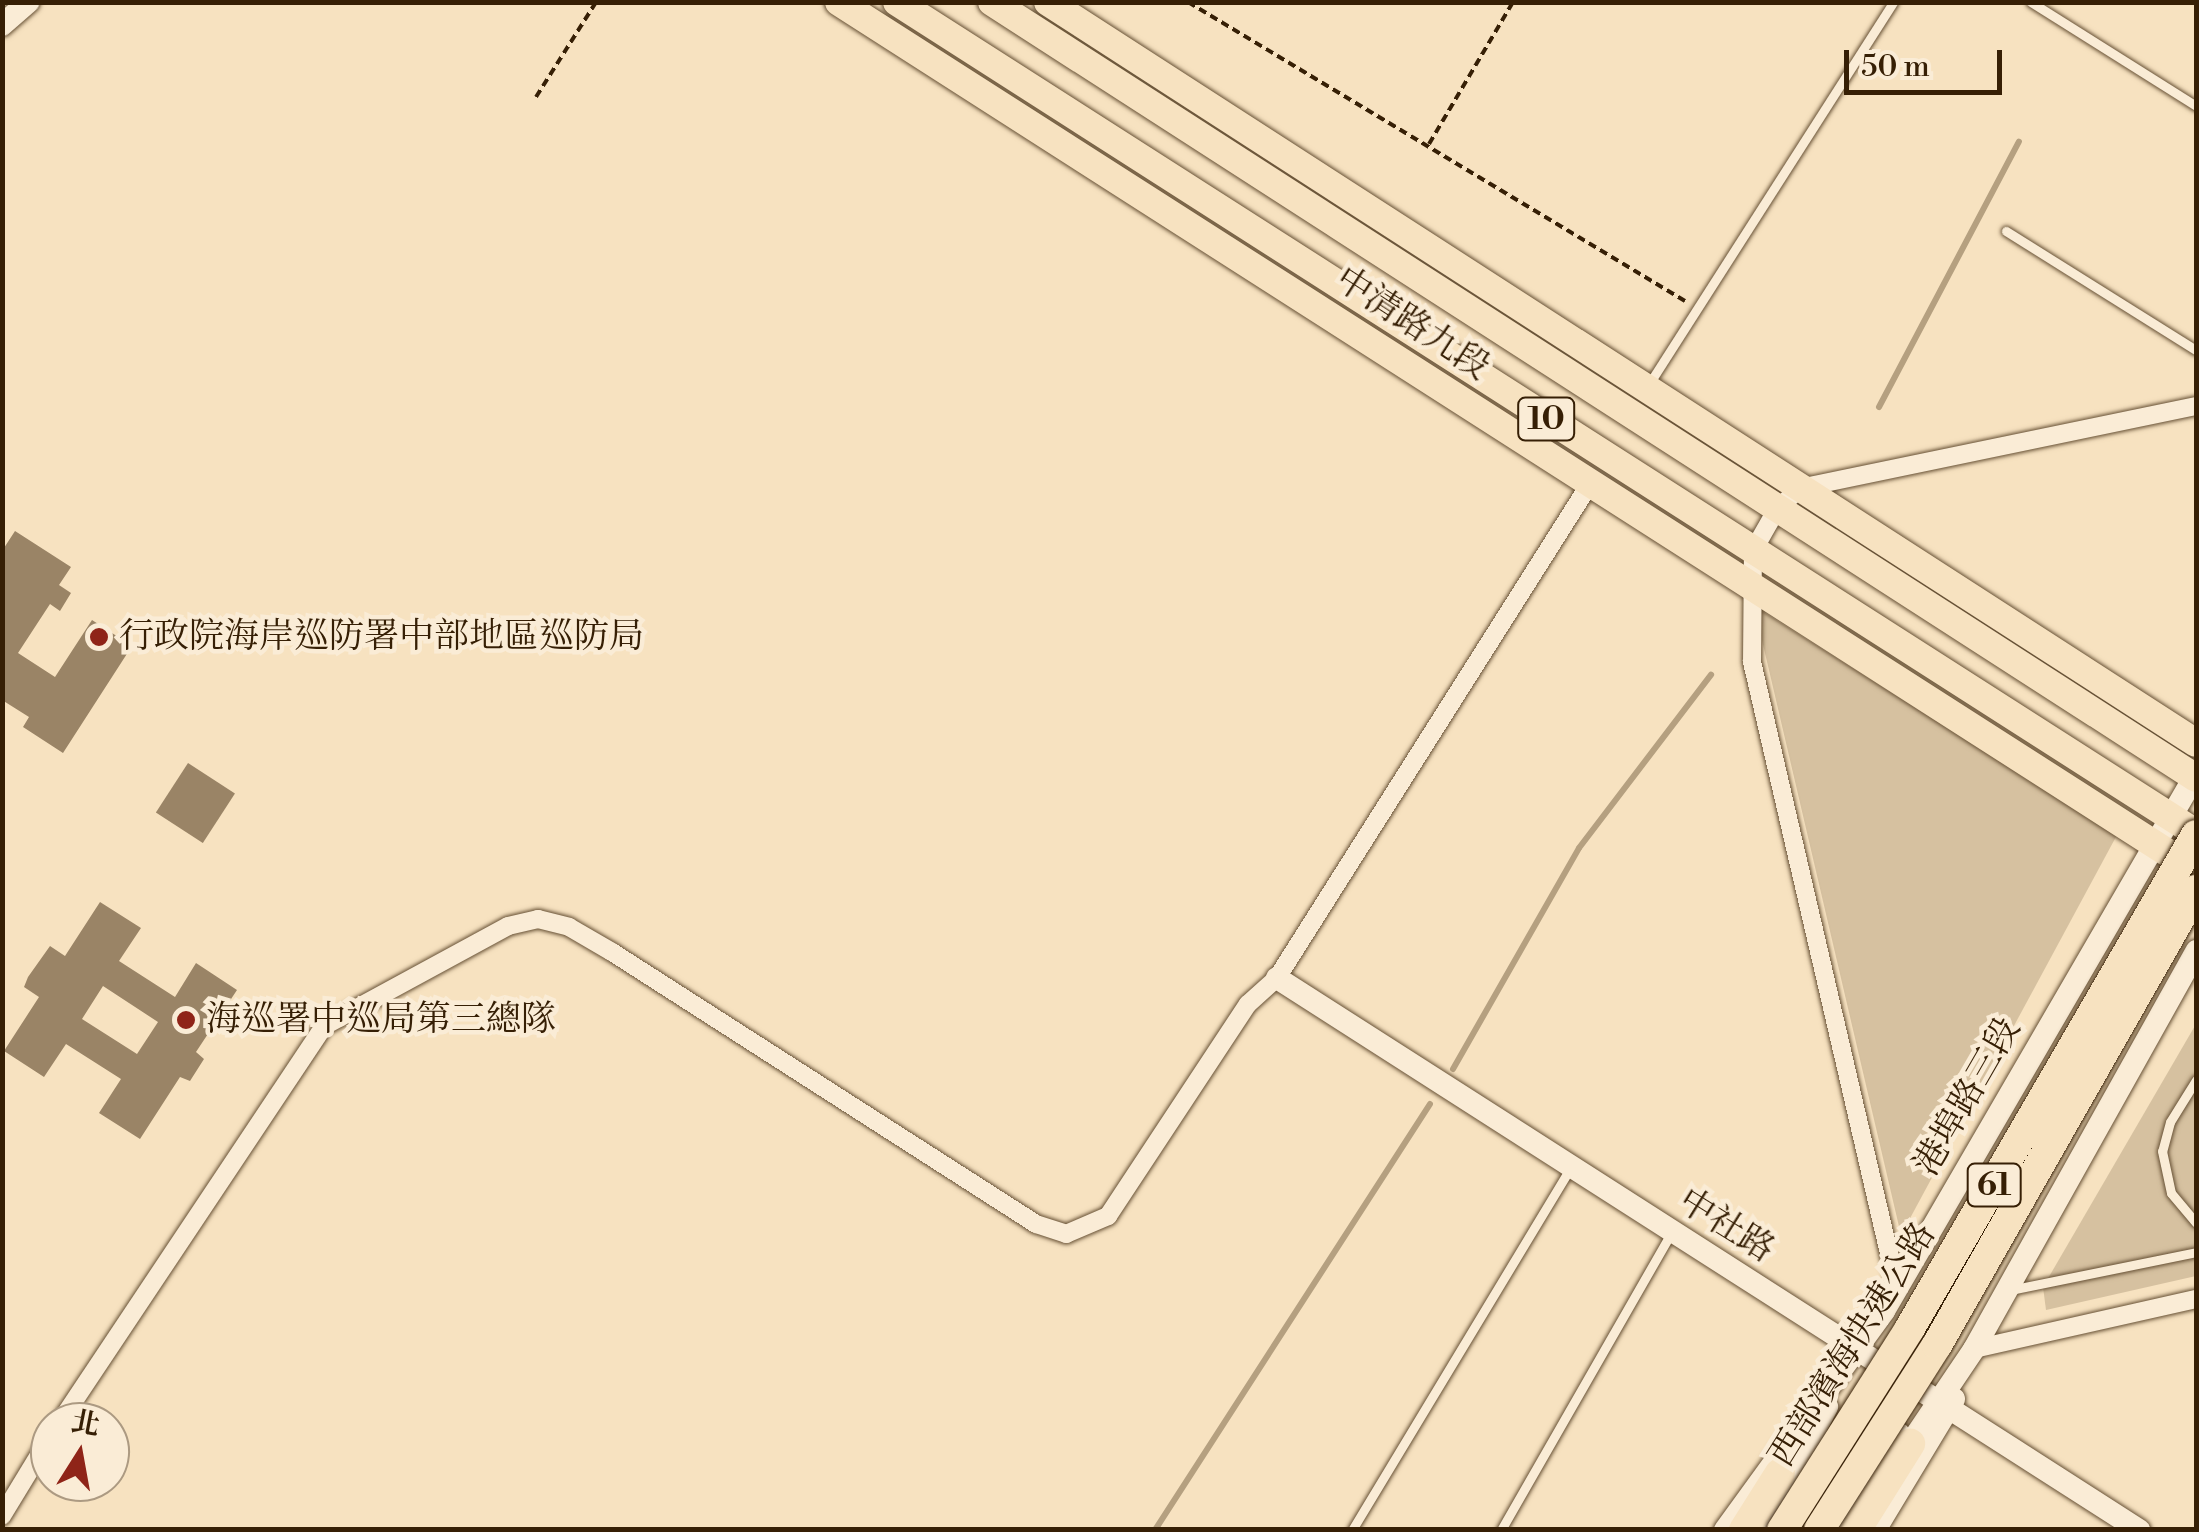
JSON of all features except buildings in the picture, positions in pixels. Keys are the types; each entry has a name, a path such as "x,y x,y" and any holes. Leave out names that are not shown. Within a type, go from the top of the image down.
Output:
{"highway":[{"name":"西部濱海快速公路","path":"1782,1530 1910,1328 2188,829"},
{"name":"西部濱海快速公路","path":"1819,1530 1937,1345 2196,890"},
{"path":"1856,1530 1910,1444"},
{"path":"1744,1530 1780,1473"}],"main road":[{"name":"中清路九段","path":"839,2 1591,482 1752,591 2196,872"},
{"name":"中清路九段","path":"898,2 2188,829"},
{"name":"中清路九段","path":"992,2 2196,776"},
{"path":"1048,2 2196,743"}],"street":[{"path":"2,25 28,2"},
{"path":"1897,1288 1752,662 1753,551 1777,509 1800,488 2193,402"},
{"path":"73,1402 324,1026 508,926 538,919 568,927 1036,1224 1066,1234 1108,1216 1248,1004 1277,978 1591,482"},
{"name":"港埠路三段","path":"1780,1473 1897,1288 2155,846 2188,829 2196,776"},
{"path":"1910,1444 2008,1291 2196,951"},
{"name":"中社路","path":"1277,978 2139,1530"},
{"path":"1969,1355 2196,1299"},
{"name":"港埠路三段","path":"1725,1530 1766,1465 1838,1381"},
{"name":"港埠路三段","path":"1763,1530 1794,1481 1838,1381"},
{"path":"1838,1530 1938,1401"},
{"path":"1875,1530 1938,1401"},
{"path":"2,1516 30,1470"}],"lane":[{"path":"1647,386 1893,2"},
{"path":"2031,2 2196,106"},
{"path":"2006,232 2196,350"},
{"path":"2196,1080 2170,1122 2162,1151 2171,1193 2196,1223"},
{"path":"1352,1530 1570,1168"},
{"path":"1500,1530 1671,1233"},
{"path":"2008,1291 2196,1252"}],"path":[{"path":"536,97 596,2"},
{"path":"1188,2 1699,310"},
{"path":"1429,144 1512,2"}],"shaded area":[{"path":"1754,606 2117,835 1901,1235"},
{"path":"2196,1024 2196,1276 2046,1310 2043,1287"}],"waterway":[{"path":"1879,407 2019,142"},
{"path":"1453,1069 1579,848 1711,675"},
{"path":"1155,1530 1430,1104"}],"place":[{"name":"行政院海岸巡防署中部地區巡防局","path":"99,637"},
{"name":"海巡署中巡局第三總隊","path":"186,1020"}]}
